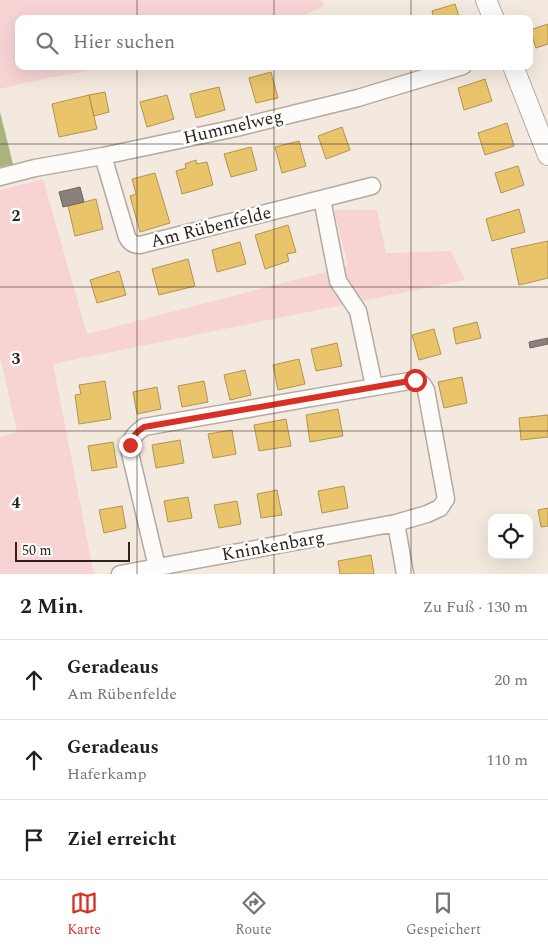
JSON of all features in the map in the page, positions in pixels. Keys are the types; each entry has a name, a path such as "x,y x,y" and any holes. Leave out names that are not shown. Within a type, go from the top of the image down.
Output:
{"street":[{"path":"486,0 492,15"},
{"name":"Hummelweg","path":"0,177 35,168 103,156 236,128 358,98 450,70"},
{"path":"515,70 548,155"},
{"name":"Am Rübenfelde","path":"103,156 127,237 129,241 140,246 372,186"},
{"path":"157,567 130,453 132,437 136,432 144,427 374,386 358,311 338,281 322,199"},
{"name":"Kninkenbarg","path":"120,574 396,523 440,508 446,499 426,390 423,384 415,380 374,386"},
{"path":"396,523 405,574"}],"shaded area":[{"path":"0,0 322,0 324,6 305,15 15,15 15,70 91,70 0,89"},
{"path":"0,112 13,164 0,167"},
{"path":"43,179 87,334 348,266 334,210 377,210 386,253 451,251 465,280 53,364 94,574 0,574 0,437 17,432 0,356 0,190"}],"building: Wohnen":[{"path":"455,4 459,15 433,15 432,11"},
{"path":"548,24 548,44 536,48 533,39 533,29"},
{"path":"271,72 278,98 256,103 249,78"},
{"path":"485,79 492,101 464,110 458,88"},
{"path":"219,87 225,110 196,118 190,94"},
{"path":"105,92 109,112 94,116 89,95"},
{"path":"89,95 97,129 59,137 52,104"},
{"path":"167,95 174,119 147,127 140,102"},
{"path":"507,123 514,146 485,155 478,133"},
{"path":"342,127 350,150 326,159 318,136"},
{"path":"299,141 306,166 282,173 275,147"},
{"path":"251,147 257,170 231,177 224,154"},
{"path":"196,160 197,164 207,162 213,185 182,194 176,171 186,168 185,164"},
{"path":"518,166 524,185 501,193 495,173"},
{"path":"155,173 170,223 140,232 130,196 136,194 132,179"},
{"path":"96,199 103,229 75,236 68,206"},
{"path":"519,209 525,232 492,241 486,219"},
{"path":"288,225 296,252 287,254 289,261 265,269 255,235"},
{"path":"548,241 548,278 519,285 511,249"},
{"path":"240,242 246,264 217,272 212,250"},
{"path":"188,259 195,286 159,295 152,269"},
{"path":"119,271 126,295 97,303 90,280"},
{"path":"477,322 481,338 456,344 453,328"},
{"path":"434,329 441,354 419,360 412,335"},
{"path":"337,343 342,366 316,371 311,349"},
{"path":"299,359 305,384 278,390 273,365"},
{"path":"245,370 251,395 230,400 224,375"},
{"path":"462,377 467,403 444,408 438,382"},
{"path":"105,381 111,419 79,424 75,395 81,394 79,385"},
{"path":"204,381 208,402 182,407 178,386"},
{"path":"157,387 161,409 137,414 133,392"},
{"path":"338,409 343,436 310,442 306,415"},
{"path":"548,415 548,437 521,440 519,418"},
{"path":"286,419 291,446 259,451 254,425"},
{"path":"232,430 236,454 213,458 208,434"},
{"path":"180,440 184,463 156,468 152,445"},
{"path":"113,442 117,467 92,471 88,446"},
{"path":"344,486 348,508 322,513 318,491"},
{"path":"277,490 282,515 261,518 257,494"},
{"path":"188,497 192,518 168,522 164,501"},
{"path":"237,501 241,524 219,528 214,505"},
{"path":"122,506 126,528 104,533 99,510"},
{"path":"548,508 548,526 541,527 538,510"},
{"path":"371,555 374,574 340,574 338,561"}],"building: Industrie":[{"path":"80,187 84,202 63,207 59,192"},
{"path":"548,338 548,344 530,348 529,342"}],"route":[{"path":"130,445 132,437 144,427 415,380"}]}
